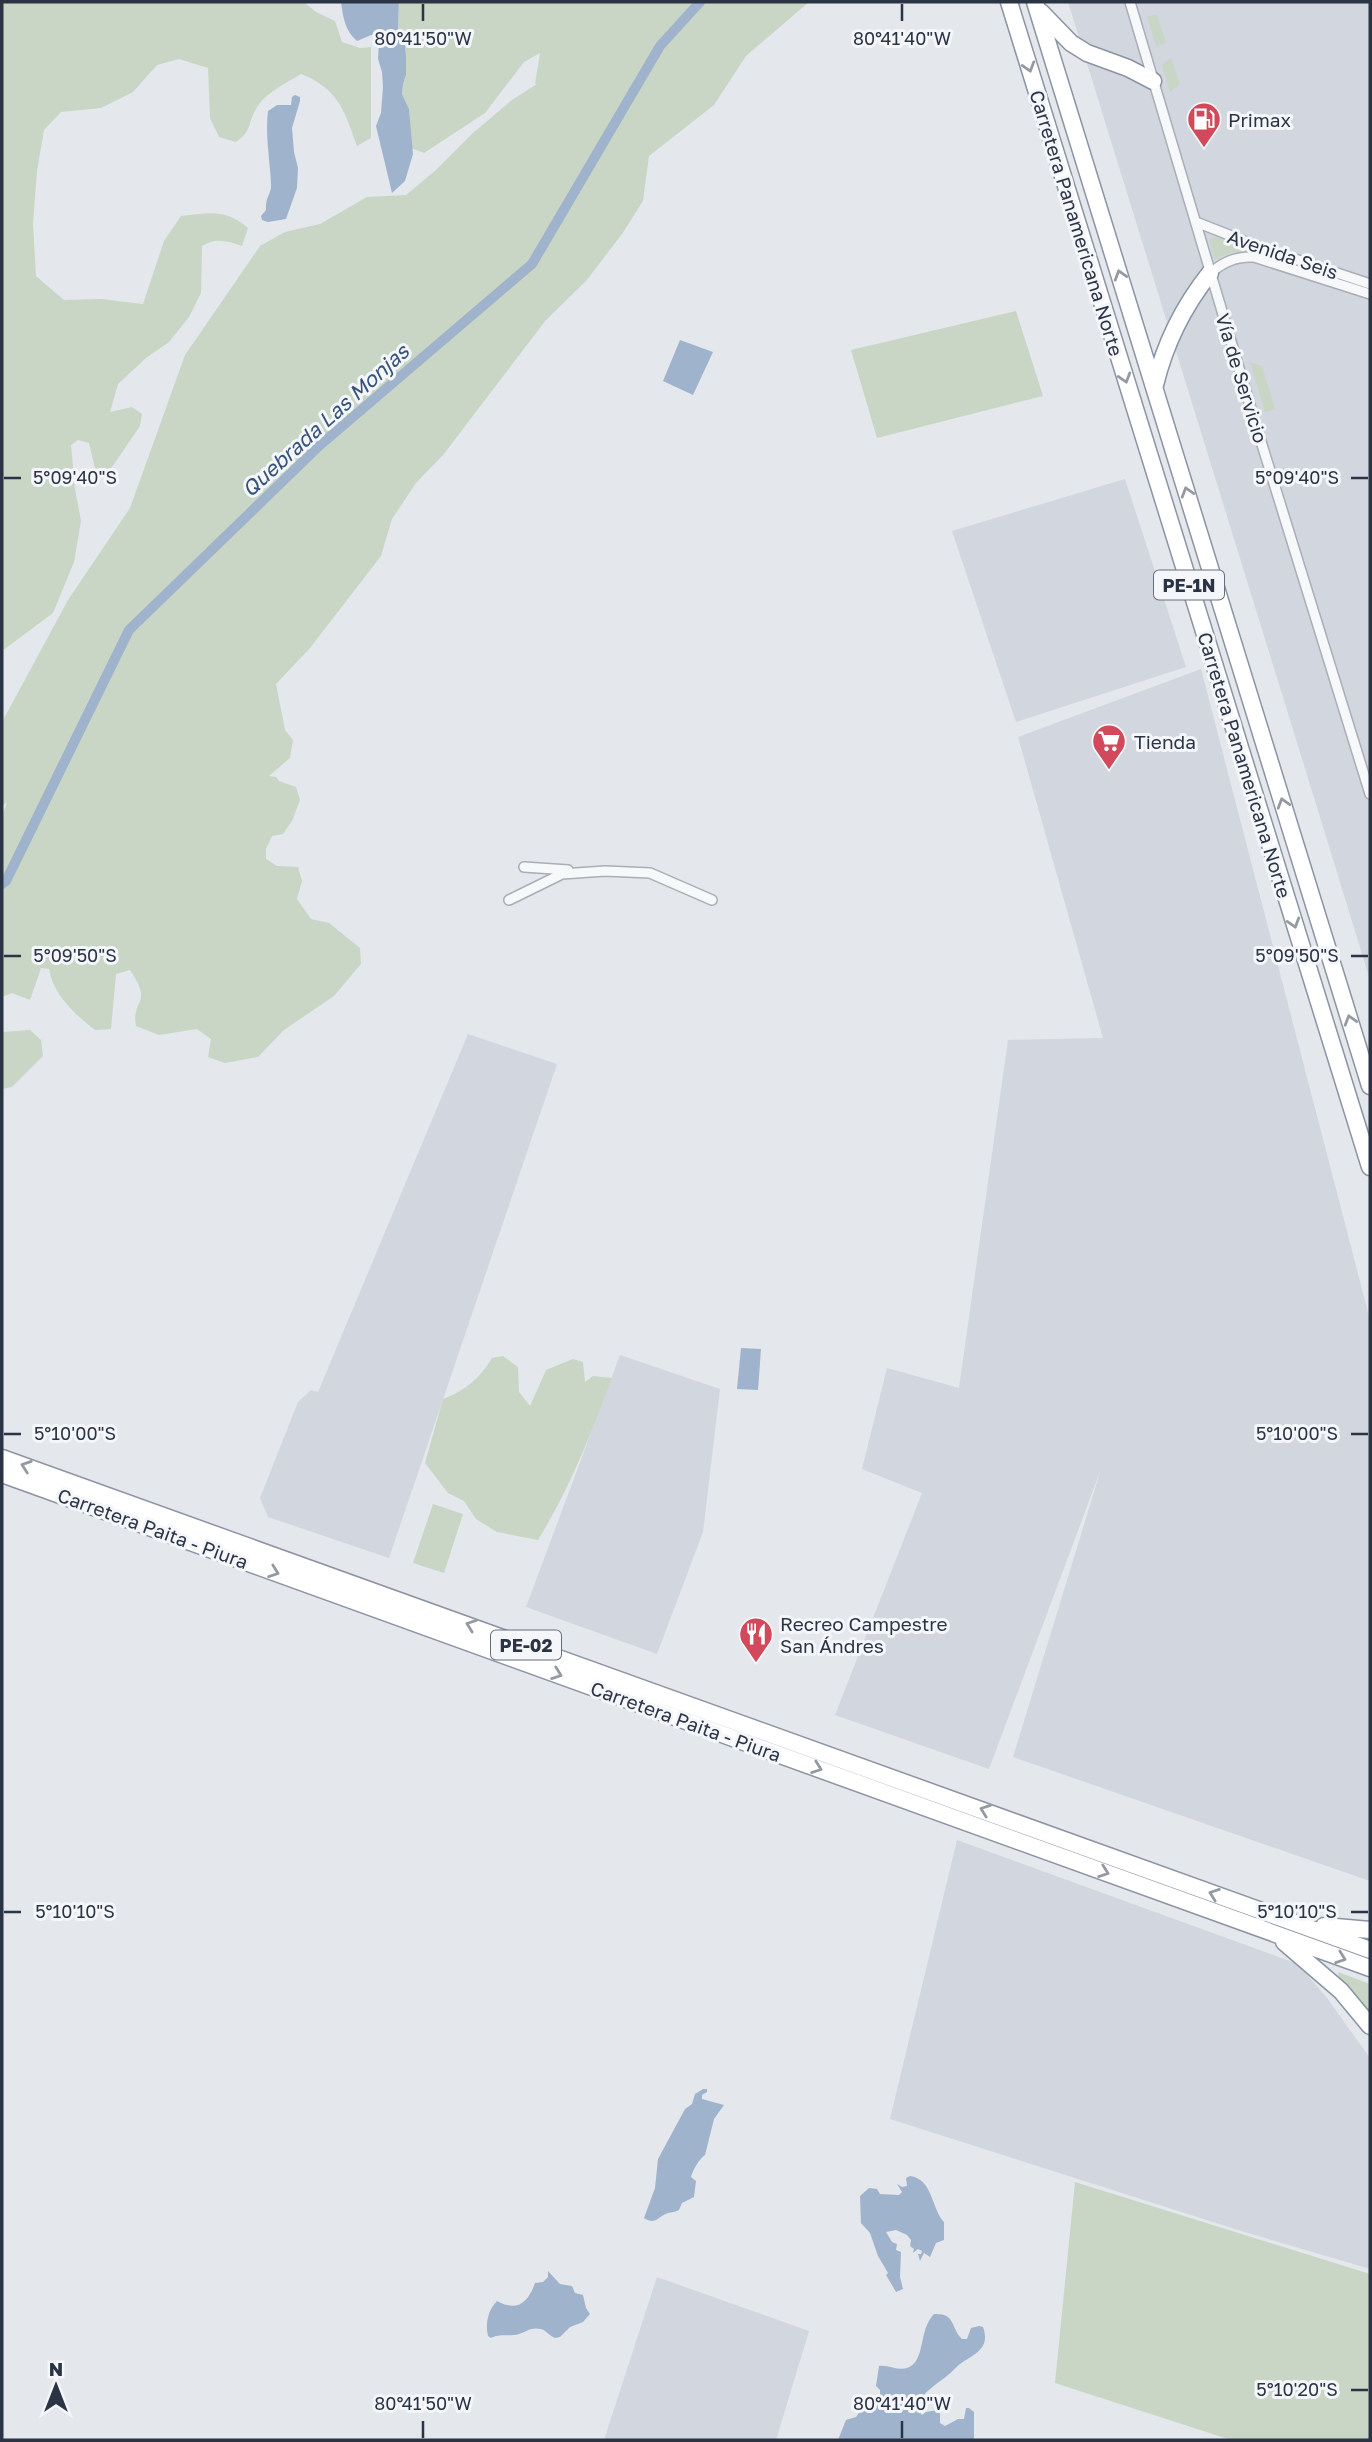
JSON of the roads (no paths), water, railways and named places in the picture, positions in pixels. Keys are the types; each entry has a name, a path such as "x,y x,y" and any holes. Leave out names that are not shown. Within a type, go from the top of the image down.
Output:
{"highway":[{"name":"Carretera Panamericana Norte","path":"1009,2 1370,1167"},
{"name":"Carretera Panamericana Norte","path":"1036,4 1370,1086"},
{"path":"1036,4 1070,43 1153,82"},
{"path":"1154,387 1161,359 1177,321 1210,273"},
{"path":"1174,538 1198,530"},
{"name":"Carretera Paita - Piura","path":"2,1458 1370,1950"},
{"name":"Carretera Paita - Piura","path":"2,1474 1370,1968"},
{"path":"1281,1919 1339,1929 1370,1930"},
{"path":"1271,1933 1301,1955 1341,1991 1370,2026"}],"street":[{"name":"Vía de Servicio","path":"1130,2 1370,794"},
{"name":"Avenida Seis","path":"1196,222 1262,248 1370,284"},
{"name":"Avenida Seis","path":"1210,273 1228,261 1254,257 1370,294"},
{"path":"524,867 650,873 712,900"},
{"path":"509,900 546,880 580,871"}],"water":[{"path":"341,2 399,2 398,28 405,44 406,56 402,94 409,109 413,154 405,181 392,193 376,126 381,113 383,87 378,59 379,40 376,33 357,41 353,37 345,23"},
{"path":"295,95 300,97 292,128 298,168 297,188 286,219 268,222 262,220 261,216 266,210 271,187 268,111 277,105 291,105"},
{"path":"680,340 713,352 693,395 663,381"},
{"path":"741,1348 761,1349 758,1390 737,1389"},
{"path":"707,2089 707,2092 702,2095 702,2099 724,2105 714,2119 705,2155 696,2165 691,2177 696,2181 694,2197 682,2203 679,2210 654,2221 648,2220 644,2218 655,2188 658,2159 685,2109 692,2104 695,2094"},
{"path":"906,2178 918,2178 927,2188 944,2222 944,2240 936,2243 930,2257 924,2253 920,2261 918,2254 922,2251 918,2249 913,2253 911,2240 907,2235 896,2230 886,2232 892,2242 897,2244 896,2250 901,2252 900,2277 903,2289 896,2292 886,2275 888,2273 878,2256 870,2233 861,2223 860,2196 869,2188 877,2189 880,2194 899,2195 902,2192 897,2184 907,2186"},
{"path":"548,2271 560,2284 572,2286 575,2293 583,2295 590,2314 583,2322 570,2327 560,2337 555,2338 538,2329 516,2335 491,2338 488,2336 488,2317 497,2301 510,2306 521,2304 529,2296 535,2283 543,2282 548,2277"},
{"path":"934,2314 949,2318 962,2339 967,2339 971,2328 983,2327 985,2341 976,2354 960,2364 921,2398 919,2409 922,2415 938,2410 940,2423 945,2426 964,2419 966,2408 969,2408 974,2412 974,2440 838,2440 846,2420 856,2417 864,2406 880,2399 880,2390 876,2386 879,2366 903,2369 913,2365"}],"waterway":[{"name":"Quebrada Las Monjas","path":"2,884 6,881 129,630 319,446 532,264 660,46 700,2"}],"place":[{"name":"Primax","path":"1204,149"},
{"name":"Tienda","path":"1109,771"},
{"name":"Recreo Campestre San Ándres","path":"756,1664"}]}
